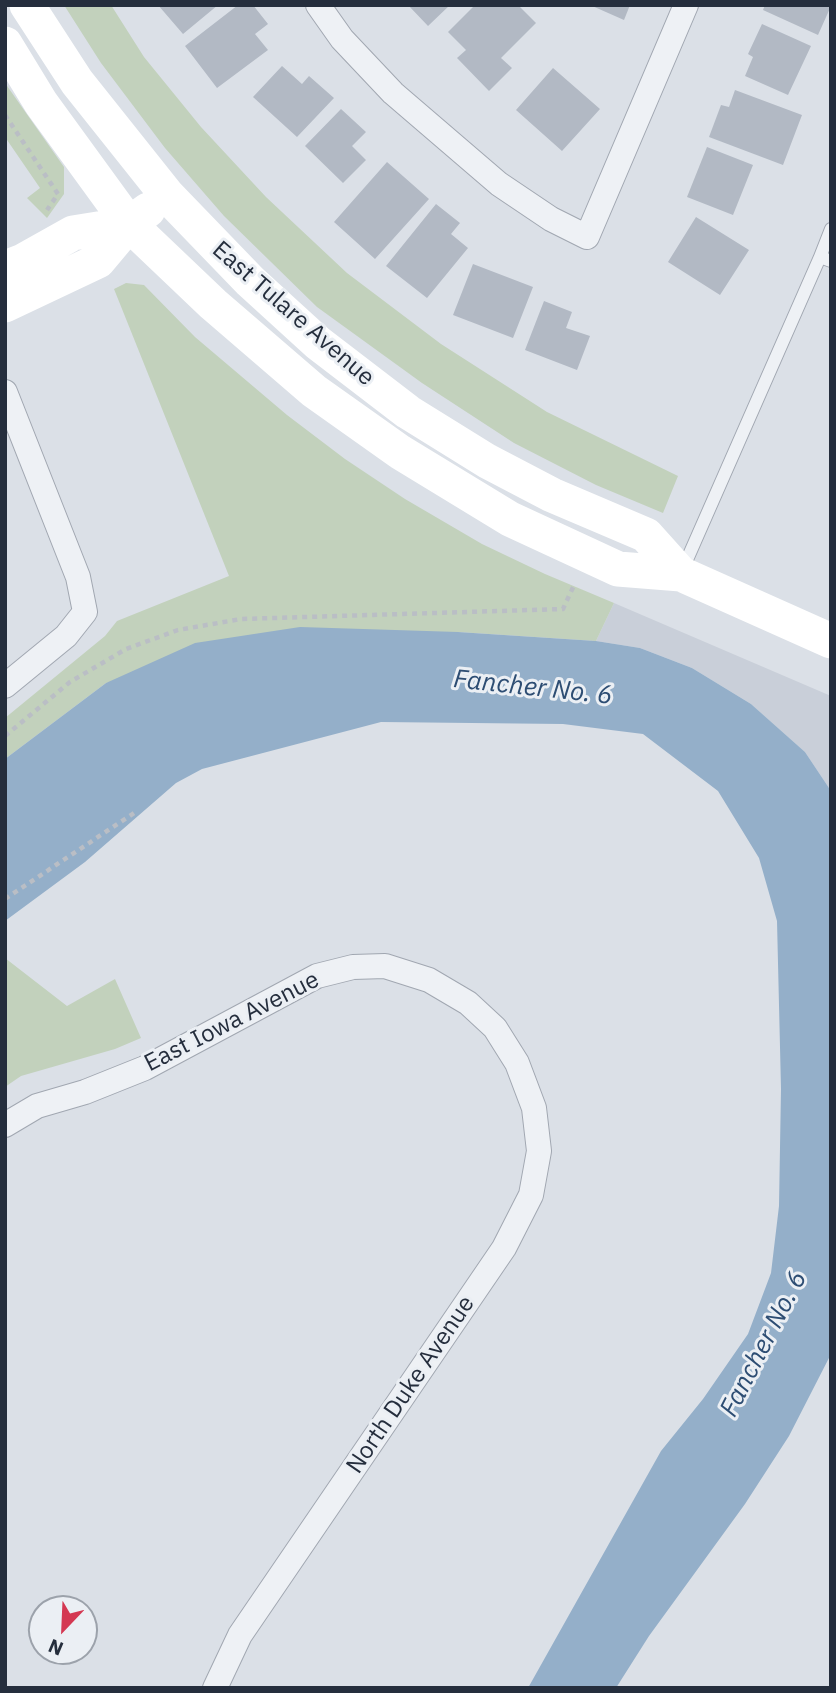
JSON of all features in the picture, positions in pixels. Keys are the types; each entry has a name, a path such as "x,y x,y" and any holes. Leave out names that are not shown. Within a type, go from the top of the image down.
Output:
{"street":[{"name":"East Tulare Avenue","path":"27,5 77,82 167,195 250,281 309,334 408,412 487,461 541,489 646,535 681,574"},
{"path":"318,5 342,39 393,93 499,184 551,219 587,237 686,5"},
{"name":"East Tulare Avenue","path":"5,44 41,103 129,224 213,304 314,391 400,452 510,519 618,569 681,574 831,641"},
{"path":"5,305 98,261 129,224 167,195"},
{"path":"5,268 73,233 129,224"},
{"path":"5,392 78,578 85,612 66,636 5,686"},
{"name":"East Iowa Avenue","path":"5,1125 37,1106 85,1092 145,1068 317,976 353,967 385,966 429,980 468,1003 495,1028 517,1063"},
{"name":"North Duke Avenue","path":"215,1688 240,1635 504,1248 531,1195 538,1151 534,1108 517,1063"}],"lane":[{"path":"681,574 825,259 831,229"}],"path":[{"path":"5,115 58,194 46,212"},
{"path":"5,736 70,682 126,649 178,630 241,619 563,609 577,579"},
{"path":"5,899 137,811"}],"shaded area":[{"path":"614,603 831,696 831,791 805,752 751,704 692,668 640,648 596,641"}],"green space":[{"path":"64,5 111,5 144,57 201,127 266,197 347,273 441,344 547,412 678,476 663,513 596,485 514,443 422,383 317,307 224,216 165,148 101,63"},
{"path":"5,83 64,167 64,194 47,218 27,198 40,188 5,137"},
{"path":"126,283 144,285 195,337 287,415 345,459 405,499 482,544 614,603 596,641 458,632 106,683 5,759 5,718 105,636 117,621 229,576 114,289"},
{"path":"5,958 67,1006 115,979 141,1038 115,1049 21,1076 5,1087"}],"water":[{"name":"Fancher No. 6","path":"300,627 458,632 596,641 640,648 692,668 751,704 805,752 831,791 831,1354 789,1436 745,1504 649,1636 616,1688 528,1688 661,1451 703,1399 748,1334 771,1273 779,1206 781,1089 777,921 759,858 718,791 643,734 563,724 381,722 202,769 176,783 85,862 5,921 5,759 106,683 195,643"}],"building":[{"path":"158,5 218,5 183,34"},
{"path":"238,5 253,5 268,24 255,34 268,50 217,88 185,46"},
{"path":"408,5 450,5 428,26"},
{"path":"475,5 518,5 536,23 501,58 512,68 489,91 457,58 466,50 448,32"},
{"path":"590,5 630,5 624,20"},
{"path":"765,5 831,6 818,35 763,10"},
{"path":"762,24 811,46 788,95 745,76 753,57 748,54"},
{"path":"282,66 302,84 309,76 334,98 297,137 253,97"},
{"path":"553,68 600,109 562,151 516,110"},
{"path":"735,90 802,115 783,165 709,137 721,105 729,107"},
{"path":"341,109 366,132 352,146 366,160 343,183 305,146"},
{"path":"707,147 753,165 733,215 687,197"},
{"path":"387,162 429,199 375,259 334,222"},
{"path":"436,204 460,223 451,234 468,248 427,298 386,266"},
{"path":"696,217 749,250 720,295 668,262"},
{"path":"473,264 533,287 513,338 453,315"},
{"path":"544,301 572,312 566,328 590,336 577,370 525,350"}]}
